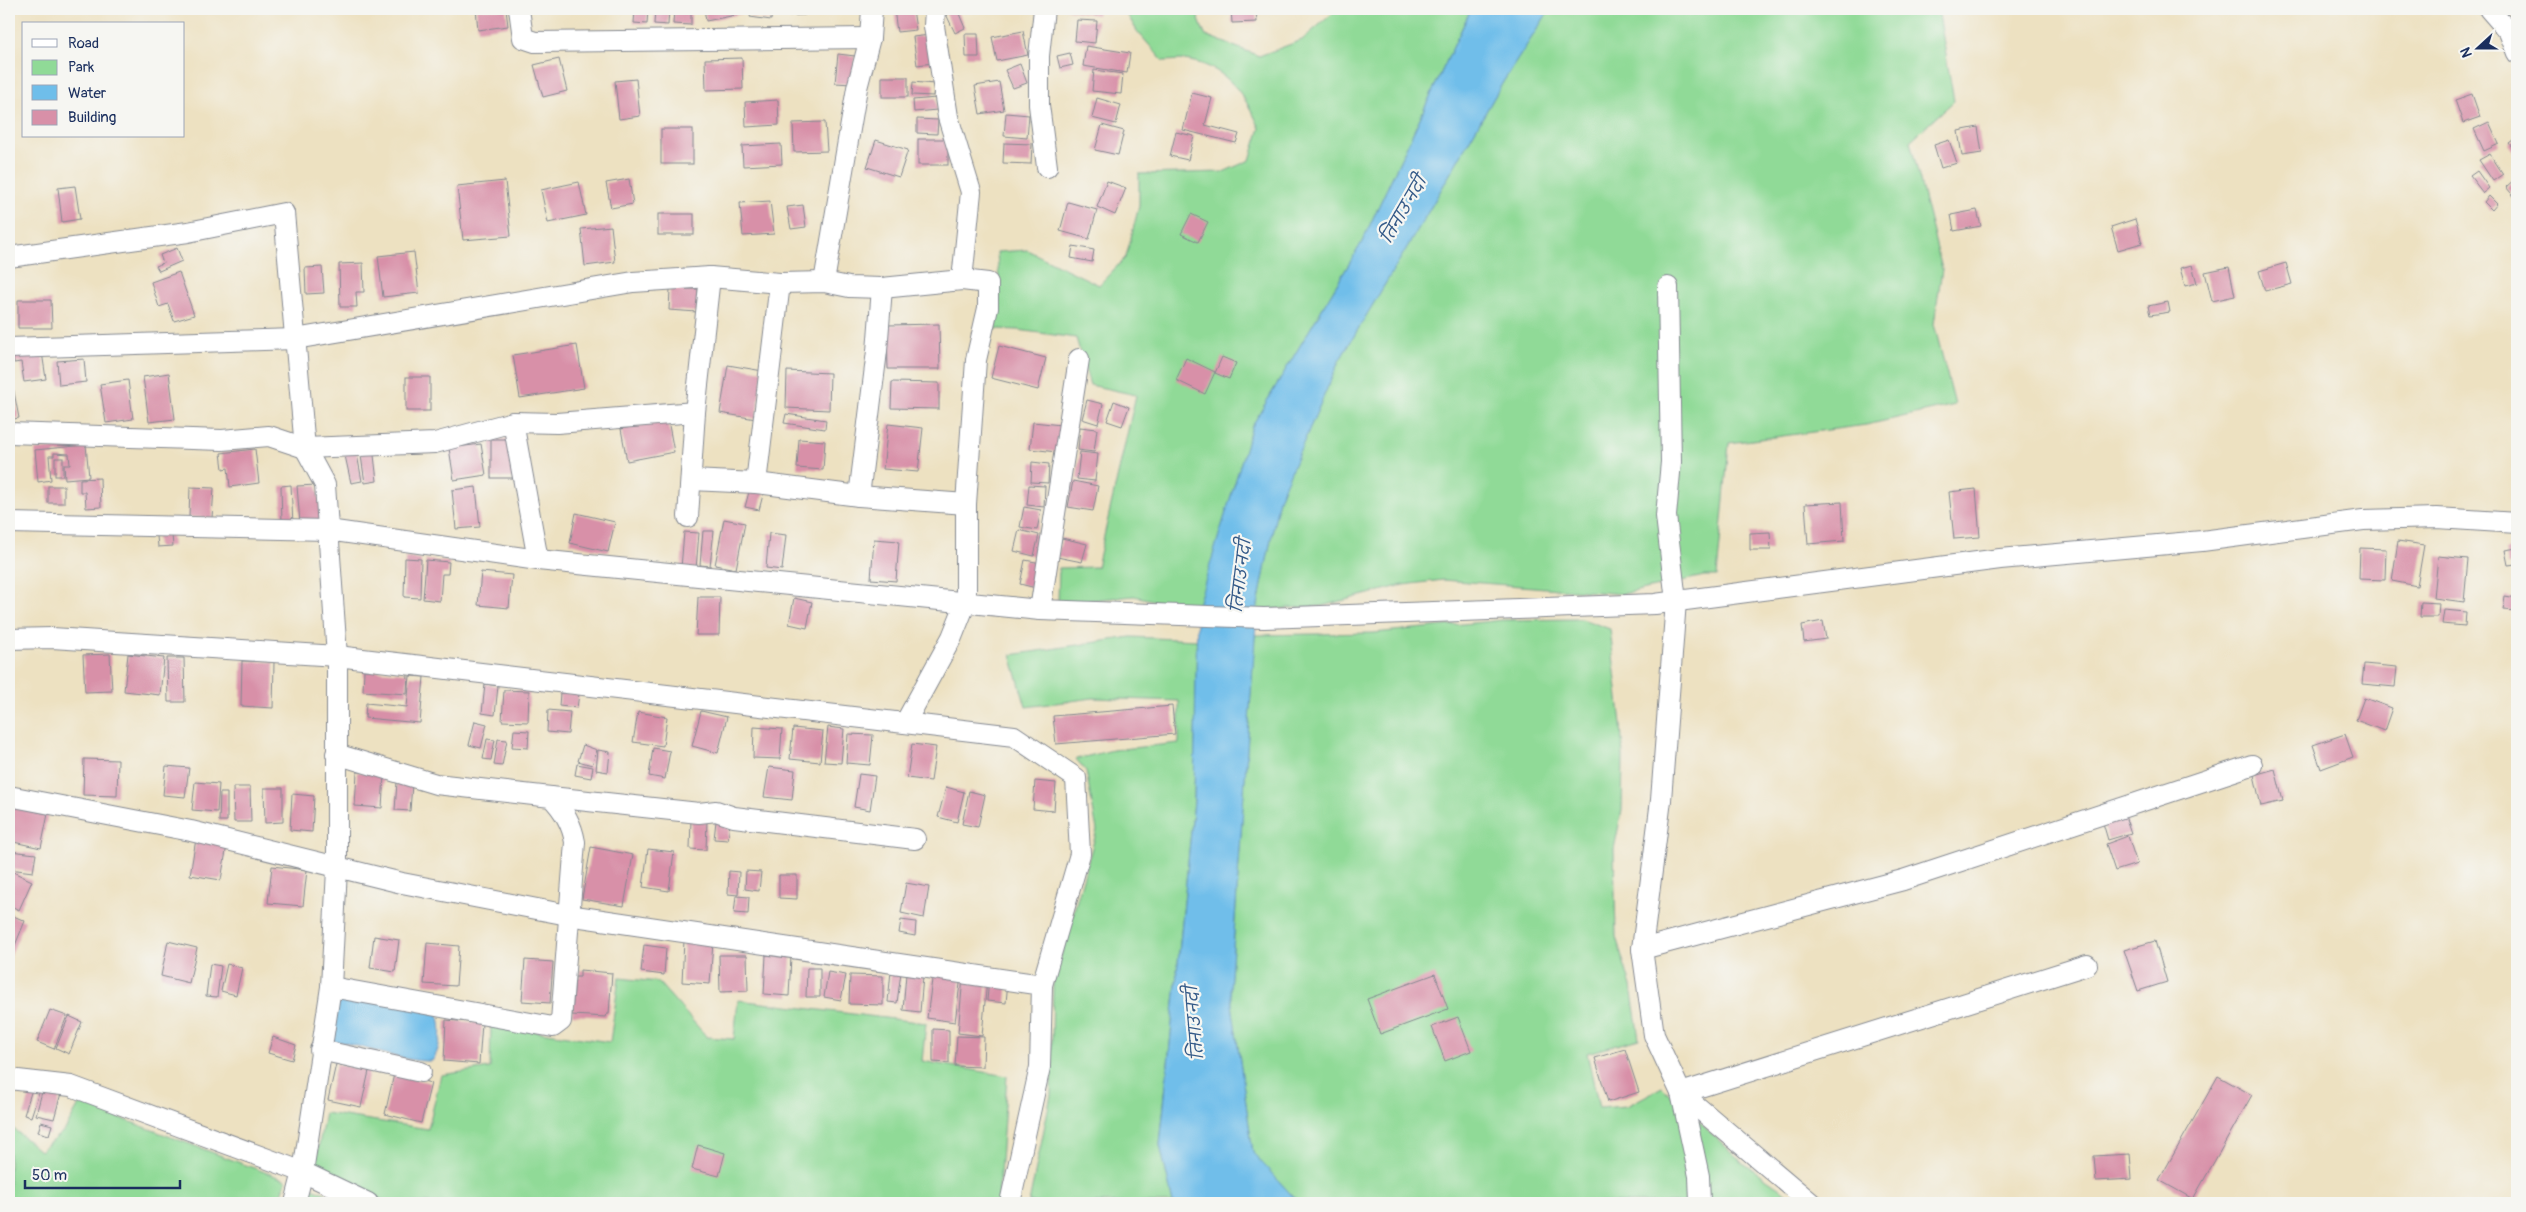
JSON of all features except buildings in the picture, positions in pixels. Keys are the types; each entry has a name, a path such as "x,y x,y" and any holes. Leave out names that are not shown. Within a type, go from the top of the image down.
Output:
{"street":[{"path":"518,9 523,38 535,42 870,38"},
{"path":"824,282 857,88 870,38 872,9"},
{"path":"936,9 934,26 948,117 971,192 962,280"},
{"path":"1044,9 1039,56 1039,105 1047,167"},
{"path":"2489,9 2508,32 2517,53"},
{"path":"9,256 188,232 284,213 305,448 325,485 337,656 337,869 331,987 303,1172 296,1203"},
{"path":"688,517 696,412 710,278"},
{"path":"9,348 295,339 633,282 710,278 780,283 824,282 848,287 882,288 962,280 988,283 988,308 976,360 966,504 966,602 952,637 905,723"},
{"path":"756,483 780,283"},
{"path":"1668,287 1671,462 1666,516 1676,601 1661,800 1642,949 1654,1035 1681,1093 1699,1176 1700,1203"},
{"path":"858,496 877,351 882,288"},
{"path":"1040,610 1079,359"},
{"path":"9,433 222,440 269,436 305,448 435,443 513,422 557,423 696,412"},
{"path":"513,422 538,560"},
{"path":"691,480 756,483 858,496 966,504"},
{"path":"9,523 328,530 538,560 1040,610 1264,618 1655,604 2000,559 2202,541 2363,520 2437,518 2517,523"},
{"path":"9,640 52,638 337,656 1014,736 1076,778 1080,854 1042,984 1040,1067 1010,1203"},
{"path":"336,754 436,784 699,813 716,810 734,818 915,839"},
{"path":"1642,949 1903,880 2252,765"},
{"path":"9,796 191,831 337,869 568,915 1042,984"},
{"path":"331,987 553,1027 561,1021 574,836 566,817 551,797"},
{"path":"1681,1093 2087,965"},
{"path":"320,1050 421,1072"},
{"path":"9,1079 71,1086 303,1172 368,1203"},
{"path":"1681,1093 1811,1203"}],"green space":[{"path":"1124,9 1195,9 1205,35 1259,56 1302,40 1333,13 1342,9 1471,9 1361,244 1252,426 1197,610 1134,596 1058,603 1059,568 1097,567 1136,395 1090,385 1076,338 996,329 999,280 997,252 1027,250 1099,285 1126,257 1139,206 1139,174 1223,172 1250,160 1260,128 1248,105 1234,85 1215,70 1203,65 1187,60 1163,61 1137,31"},
{"path":"1550,9 1938,9 1954,101 1910,141 1942,269 1934,324 1955,405 1866,425 1729,443 1717,576 1704,576 1623,594 1443,580 1403,585 1322,606 1257,610 1279,498 1339,361 1503,82"},
{"path":"1582,619 1610,629 1623,757 1622,810 1614,849 1616,937 1631,986 1639,1039 1587,1053 1599,1108 1627,1106 1662,1087 1743,1163 1780,1188 1796,1203 1299,1203 1253,1154 1230,990 1255,635 1374,633 1502,620"},
{"path":"1131,637 1197,640 1194,801 1160,1145 1173,1203 1029,1203 1051,1095 1053,984 1097,830 1086,771 1076,759 1113,750 1179,743 1179,701 1093,698 1026,707 1011,655"},
{"path":"619,978 658,982 707,1037 734,1039 738,1000 926,1023 922,1061 1007,1076 998,1203 394,1203 370,1196 315,1166 325,1113 428,1129 441,1075 490,1068 491,1025 610,1042"},
{"path":"80,1103 286,1180 280,1203 9,1203 9,1125 40,1151 65,1130"},
{"path":"308,1186 327,1194 325,1203 304,1203"}],"water":[{"name":"तिनाउ नदी","path":"1471,9 1550,9 1503,82 1339,361 1279,499 1257,610 1230,990 1253,1153 1299,1203 1173,1203 1160,1145 1194,801 1197,608 1252,426 1361,244"},
{"path":"340,992 436,1011 441,1029 438,1050 432,1061 406,1059 327,1040"}]}
